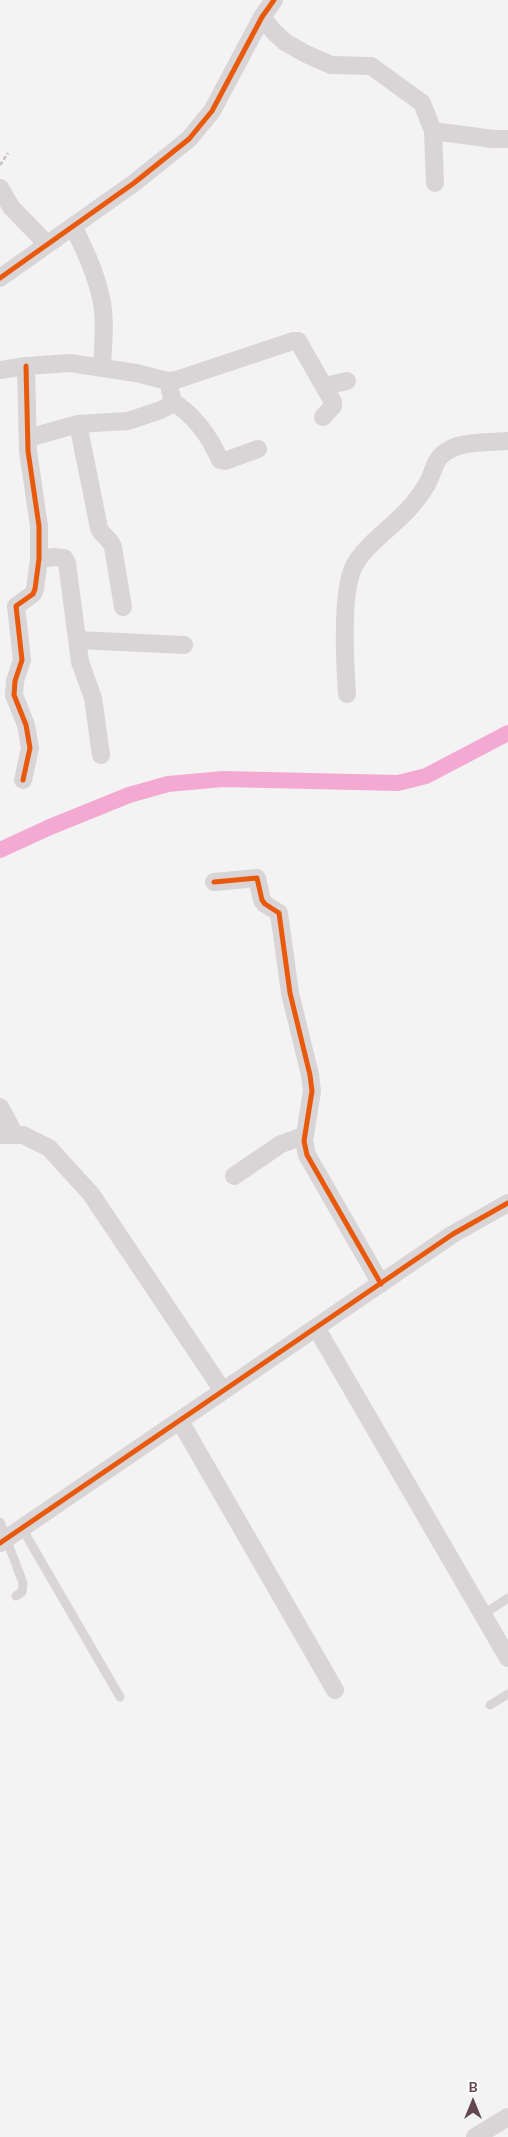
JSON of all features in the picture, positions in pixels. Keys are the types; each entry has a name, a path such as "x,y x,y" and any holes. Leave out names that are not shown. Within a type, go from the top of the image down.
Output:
{"street":[{"path":"0,278 134,183 189,139 212,111 262,17 274,0"},
{"path":"262,17 285,42 306,54 331,65 371,66 422,103 433,131 435,183"},
{"path":"433,131 493,139 508,139"},
{"path":"0,188 12,207 47,244"},
{"path":"73,226 90,264 101,298 103,321 102,367"},
{"path":"0,370 70,363 102,367 168,381 191,376 292,342 298,342 333,402 333,406 323,417"},
{"path":"24,780 30,748 26,725 14,695 15,681 22,660 16,606 33,594 39,559 39,526 28,438 26,366"},
{"path":"28,438 78,424 136,420 161,410 170,406 172,401 172,392 168,381"},
{"path":"325,386 347,381"},
{"path":"172,401 196,420 210,438 220,460 225,462 258,449"},
{"path":"78,424 99,528 113,547 123,608"},
{"path":"346,694 344,650 346,617 349,583 354,566 374,542 398,521 413,504 429,480 436,462 443,452 452,447 508,440"},
{"path":"39,559 54,557 66,560 80,662 93,698 101,755"},
{"path":"78,640 184,645"},
{"path":"214,882 257,878 265,904 278,913 290,993 310,1075 312,1091 304,1136 307,1155 381,1284"},
{"path":"0,1107 7,1135 24,1135 48,1148 90,1194 223,1391"},
{"path":"234,1176 281,1144 304,1136"},
{"path":"3,1541 22,1530 223,1391 317,1329 453,1234 508,1203"},
{"path":"317,1329 508,1658"},
{"path":"180,1421 335,1690"},
{"path":"475,2137 508,2118"}],"lane":[{"path":"0,1522 3,1541 23,1583 22,1592 16,1596"},
{"path":"22,1530 120,1697"},
{"path":"482,1614 508,1598"},
{"path":"490,1705 508,1694"}],"path":[{"path":"0,165 8,153"}],"waterway":[{"path":"0,850 50,827 129,795 168,784 223,779 398,783 426,776 508,733"}],"cycle path":[{"path":"0,278 134,183 189,139 212,111 262,17 274,0"},
{"path":"23,780 30,748 26,725 14,695 15,681 22,660 16,606 33,594 39,559 39,526 28,451 26,366"},
{"path":"214,882 257,878 262,900 279,913 290,993 310,1075 312,1091 304,1141 307,1155 381,1284"},
{"path":"0,1543 453,1234 508,1203"}]}
